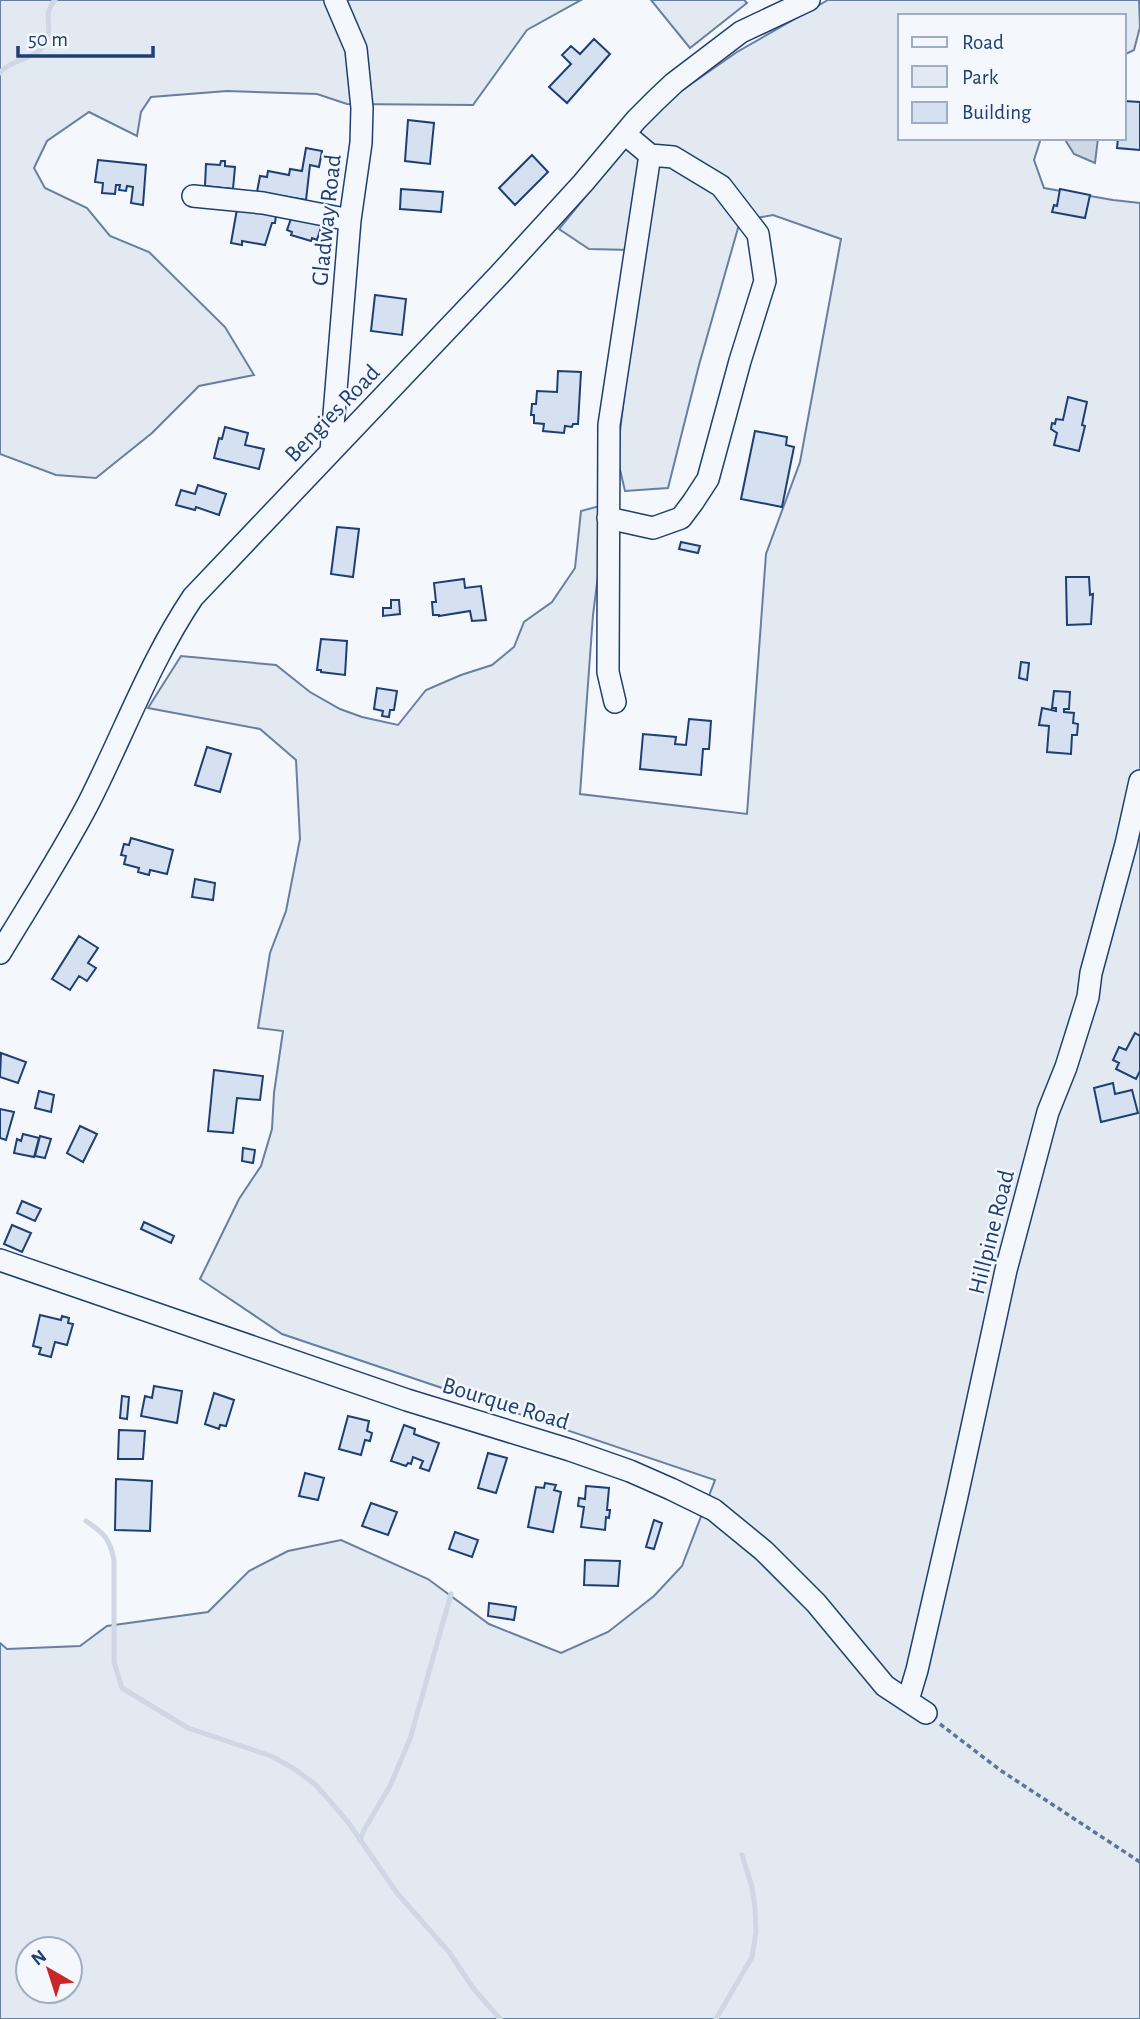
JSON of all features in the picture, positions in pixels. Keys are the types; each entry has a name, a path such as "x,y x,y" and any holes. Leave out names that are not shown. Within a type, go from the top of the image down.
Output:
{"street":[{"name":"Gladway Road","path":"331,451 350,220 361,144 360,84 356,49 335,0"},
{"path":"741,32 752,22 767,0"},
{"name":"Bengies Road","path":"0,954 89,802 148,675 193,597 491,285 674,83 741,32 809,0"},
{"path":"608,518 653,528 681,518 694,502 708,479 765,281 758,234 720,186 673,157 650,155 625,134"},
{"path":"615,702 608,672 609,425 650,155"},
{"path":"193,196 263,203 350,220"},
{"name":"Hillpine Road","path":"908,1700 960,1482 1006,1270 1048,1112 1066,1067 1088,997 1091,973 1140,781"},
{"name":"Bourque Road","path":"0,1260 407,1400 570,1450 671,1489 713,1510 764,1551 816,1603 885,1686 926,1713"}],"path":[{"path":"926,1713 1000,1770 1140,1862"}],"green space":[{"path":"0,0 581,0 527,30 473,105 347,104 317,94 227,91 151,97 141,112 137,136 89,112 47,141 34,168 45,188 87,208 110,236 149,252 225,327 254,375 199,386 152,433 96,478 56,475 0,454"},
{"path":"651,0 744,0 747,3 690,48"},
{"path":"828,0 1139,0 1140,27 1134,50 1126,54 1126,14 898,14 898,140 1040,140 1034,160 1044,188 1140,203 1140,2019 0,2019 0,1643 7,1649 80,1646 107,1626 208,1612 249,1571 288,1551 341,1540 428,1579 489,1624 561,1653 608,1632 654,1596 682,1566 715,1480 282,1334 200,1279 239,1199 261,1166 272,1129 283,1031 258,1028 270,953 286,911 300,839 296,760 260,729 148,708 181,656 276,665 310,692 340,709 398,725 426,690 492,665 514,647 524,622 552,602 575,568 581,511 607,504 593,615 580,794 747,814 766,554 800,462 841,239 773,215 740,221 668,488 625,491 617,457 632,330 631,250 589,249 559,229 647,121 681,91 737,52"}],"shaded area":[{"path":"1065,140 1098,140 1095,163 1074,154"}],"building":[{"path":"594,39 610,54 567,103 549,87 571,64 562,55 571,46 580,54"},
{"path":"1126,101 1140,102 1140,150 1117,148 1118,140 1126,140"},
{"path":"408,120 434,123 430,164 405,161"},
{"path":"306,148 322,151 319,167 310,165 306,200 257,192 260,176 267,177 268,171 289,175 290,169 302,171"},
{"path":"532,155 548,172 515,205 499,188"},
{"path":"98,160 146,165 143,205 131,203 133,187 127,186 126,191 119,190 120,185 116,185 115,194 102,193 103,183 95,182"},
{"path":"221,161 225,161 225,166 235,167 233,189 205,186 206,164 220,165"},
{"path":"401,189 443,192 441,212 400,209"},
{"path":"1060,189 1090,195 1085,218 1052,212 1054,205 1057,206"},
{"path":"237,209 273,211 276,216 275,223 272,223 265,245 242,241 242,245 231,243"},
{"path":"292,216 322,224 317,240 312,238 311,241 291,235 292,232 287,230"},
{"path":"375,295 406,299 402,335 371,331"},
{"path":"558,371 581,372 578,424 565,426 564,433 543,431 544,424 534,423 534,415 531,415 532,404 536,404 537,391 557,392"},
{"path":"1068,397 1087,402 1079,451 1054,445 1057,433 1051,429 1052,423 1055,424 1056,419 1063,420"},
{"path":"225,427 248,433 245,445 264,449 259,469 214,458"},
{"path":"755,431 787,437 786,445 794,447 782,507 741,499"},
{"path":"198,485 226,494 219,515 196,507 195,510 176,505 181,490 195,494"},
{"path":"337,527 359,529 353,577 331,574"},
{"path":"681,542 700,546 698,553 679,549"},
{"path":"1066,577 1089,577 1090,595 1093,594 1091,624 1067,625"},
{"path":"464,579 465,588 481,586 486,620 472,621 470,611 433,615 432,602 436,602 434,583"},
{"path":"391,600 399,600 400,614 383,616 383,608 391,608"},
{"path":"321,639 347,641 345,675 317,670"},
{"path":"1021,662 1029,663 1027,680 1019,678"},
{"path":"377,688 397,691 394,710 390,710 389,717 382,716 383,711 374,709"},
{"path":"1054,691 1070,692 1069,709 1064,709 1064,712 1074,713 1073,723 1078,724 1077,735 1072,735 1071,754 1047,752 1049,726 1039,725 1042,708 1056,711 1056,708 1052,708"},
{"path":"689,719 711,721 709,749 703,749 701,775 640,769 643,734 676,737 675,744 686,745"},
{"path":"207,747 231,754 220,792 195,785"},
{"path":"131,838 173,850 167,874 150,870 149,875 138,872 139,868 124,864 126,856 121,855 124,844 129,845"},
{"path":"195,879 215,883 213,900 192,897"},
{"path":"79,936 98,948 88,963 96,968 87,981 79,976 70,990 52,979"},
{"path":"1135,1033 1140,1036 1140,1071 1136,1079 1116,1069 1119,1063 1113,1060 1119,1047 1126,1050"},
{"path":"1,1053 26,1062 18,1083 0,1077"},
{"path":"214,1070 263,1076 260,1100 237,1098 233,1133 208,1131"},
{"path":"1113,1083 1115,1094 1132,1090 1138,1113 1101,1122 1094,1088"},
{"path":"39,1091 54,1095 51,1112 35,1108"},
{"path":"0,1109 14,1112 6,1140 0,1138"},
{"path":"80,1126 97,1134 83,1162 67,1153"},
{"path":"23,1134 39,1138 34,1157 14,1153 17,1139 21,1141"},
{"path":"40,1136 51,1139 45,1158 35,1156"},
{"path":"243,1148 255,1150 253,1163 242,1161"},
{"path":"22,1201 41,1209 35,1221 17,1213"},
{"path":"144,1222 174,1236 171,1243 141,1229"},
{"path":"12,1225 31,1233 22,1252 4,1244"},
{"path":"40,1315 61,1320 62,1316 69,1318 68,1323 73,1324 67,1345 55,1342 51,1357 39,1354 41,1348 33,1346"},
{"path":"154,1386 182,1391 177,1423 141,1416 145,1396 152,1398"},
{"path":"214,1393 234,1400 226,1426 220,1425 219,1429 205,1424"},
{"path":"122,1396 129,1397 127,1419 120,1418"},
{"path":"348,1416 369,1421 367,1431 372,1433 370,1441 365,1440 361,1455 339,1449"},
{"path":"404,1425 415,1429 414,1434 439,1443 429,1471 420,1468 423,1461 413,1457 411,1464 406,1466 391,1461"},
{"path":"119,1430 145,1431 143,1459 118,1459"},
{"path":"488,1453 507,1458 496,1493 478,1488"},
{"path":"305,1473 324,1478 318,1500 299,1496"},
{"path":"116,1479 152,1481 150,1531 115,1530"},
{"path":"545,1483 556,1485 554,1490 561,1492 553,1532 528,1527 536,1487 544,1488"},
{"path":"586,1486 609,1488 607,1510 610,1510 609,1518 606,1517 605,1530 581,1527 584,1507 578,1506 579,1498 585,1499"},
{"path":"371,1503 397,1512 388,1535 362,1526"},
{"path":"654,1520 662,1523 654,1549 646,1547"},
{"path":"455,1532 478,1540 472,1557 449,1549"},
{"path":"585,1560 620,1561 618,1586 584,1585"},
{"path":"489,1603 516,1607 514,1620 488,1616"}],"waterway":[{"path":"0,73 11,64 37,53 42,48 48,37 48,16 55,0"},
{"path":"86,1521 105,1537 114,1560 114,1662 122,1688 188,1728 271,1756 316,1785 348,1822 397,1893 449,1952 473,1988 500,2019"},
{"path":"360,1841 390,1786 410,1739 451,1594"},
{"path":"716,2019 752,1957 756,1932 752,1887 742,1855"}]}
